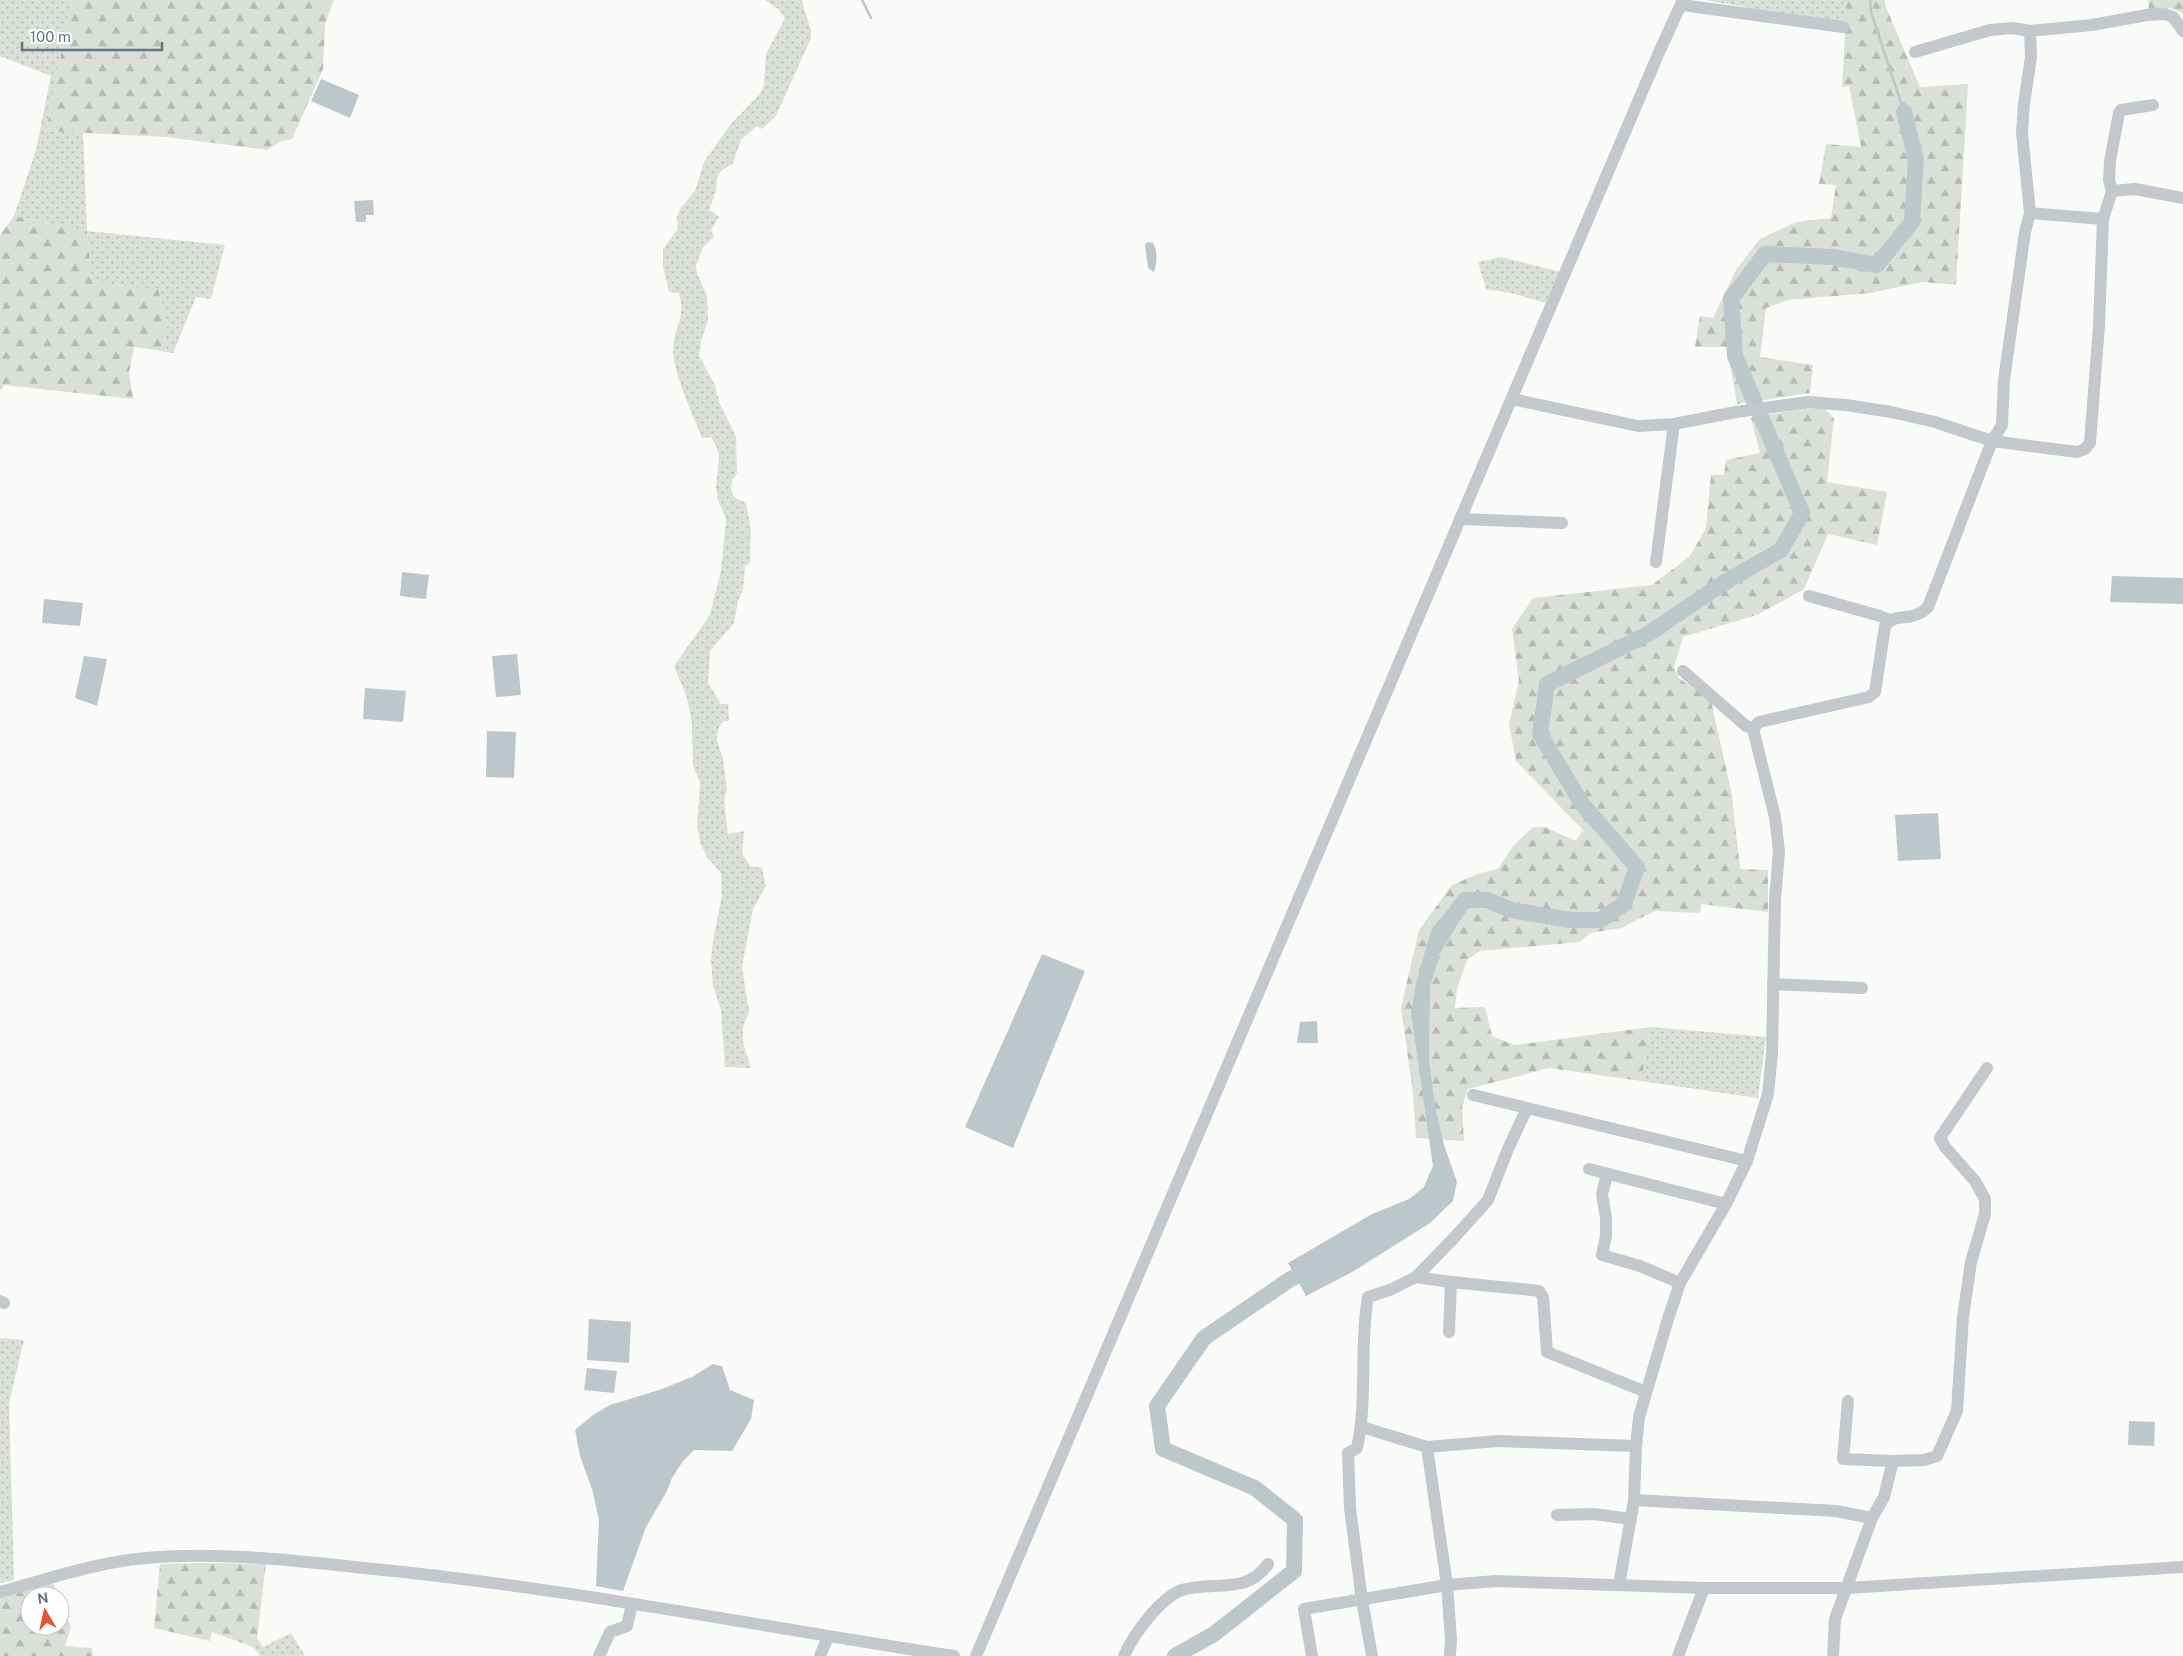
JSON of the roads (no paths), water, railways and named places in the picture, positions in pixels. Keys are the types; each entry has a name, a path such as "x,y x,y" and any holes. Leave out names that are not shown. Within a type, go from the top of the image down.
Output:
{"street":[{"path":"976,1656 1660,50 1683,2 1843,27"},
{"path":"1915,52 1990,30 2012,28 2030,31 2092,25 2147,15 2165,14 2173,17 2183,31"},
{"path":"1809,596 1890,620 1921,614 1928,606 1992,441 2002,425 2004,380 2025,232 2030,213 2022,133 2031,57 2030,31"},
{"path":"1512,399 1638,426 1674,424 1753,409 1808,402 1846,405 1891,412 1935,422 1992,441 2077,452 2085,449 2090,443 2099,326 2103,219 2112,191 2109,180 2110,161 2119,113 2121,110 2153,105"},
{"path":"2112,191 2135,189 2183,198"},
{"path":"2030,213 2103,219"},
{"path":"1656,562 1674,424"},
{"path":"1460,519 1562,523"},
{"path":"1753,729 1759,722 1869,697 1875,692 1877,686 1885,626 1890,620"},
{"path":"1683,671 1746,726 1753,729"},
{"path":"1619,1584 1634,1500 1639,1417 1668,1318 1680,1283 1726,1204 1748,1161 1768,1094 1772,1053 1775,900 1779,851 1775,817 1753,729"},
{"path":"1774,984 1862,988"},
{"path":"1848,1401 1842,1459 1893,1461 1924,1460 1937,1456 1957,1411 1963,1316 1971,1262 1985,1214 1985,1199 1975,1181 1944,1147 1940,1138 1987,1068"},
{"path":"1473,1095 1748,1161"},
{"path":"1372,1656 1362,1600 1350,1508 1348,1453 1357,1448 1362,1427 1364,1323 1368,1297 1390,1290 1416,1277 1454,1239 1488,1200 1527,1108"},
{"path":"1589,1169 1726,1204"},
{"path":"1607,1174 1602,1194 1606,1218 1606,1236 1602,1256 1640,1266 1680,1283"},
{"path":"1416,1277 1451,1283 1539,1291 1543,1297 1547,1352 1646,1392"},
{"path":"1449,1332 1451,1283"},
{"path":"1362,1427 1427,1447 1498,1441 1636,1446"},
{"path":"1427,1447 1447,1585 1451,1640 1450,1656"},
{"path":"1833,1656 1834,1619 1872,1518 1884,1497 1893,1461"},
{"path":"1634,1500 1836,1511 1872,1518"},
{"path":"1557,1515 1594,1514 1631,1519"},
{"path":"0,1592 116,1562 147,1558 206,1557 282,1560 455,1577 954,1656"},
{"path":"1124,1656 1130,1642 1144,1622 1160,1605 1181,1590 1246,1583 1261,1575 1268,1564"},
{"path":"1312,1656 1304,1609 1447,1585 1496,1581 1704,1588 1847,1588 2183,1567"},
{"path":"1678,1656 1704,1588"},
{"path":"599,1656 610,1632 627,1626 632,1604"},
{"path":"820,1656 828,1637"}],"waterway":[{"path":"862,0 871,18"},
{"path":"1870,0 1871,12 1904,112"},
{"path":"1445,927 1465,900 1487,900 1511,910 1570,920 1600,920 1624,904 1637,867 1582,804 1540,734 1547,684 1648,634 1722,584 1781,550 1802,513 1735,356 1731,299 1765,254 1832,257 1877,265 1912,222 1916,160 1904,112"},
{"path":"1175,1656 1214,1634 1294,1571 1295,1520 1255,1488 1163,1449 1157,1406 1204,1338 1289,1280 1314,1267"}]}
